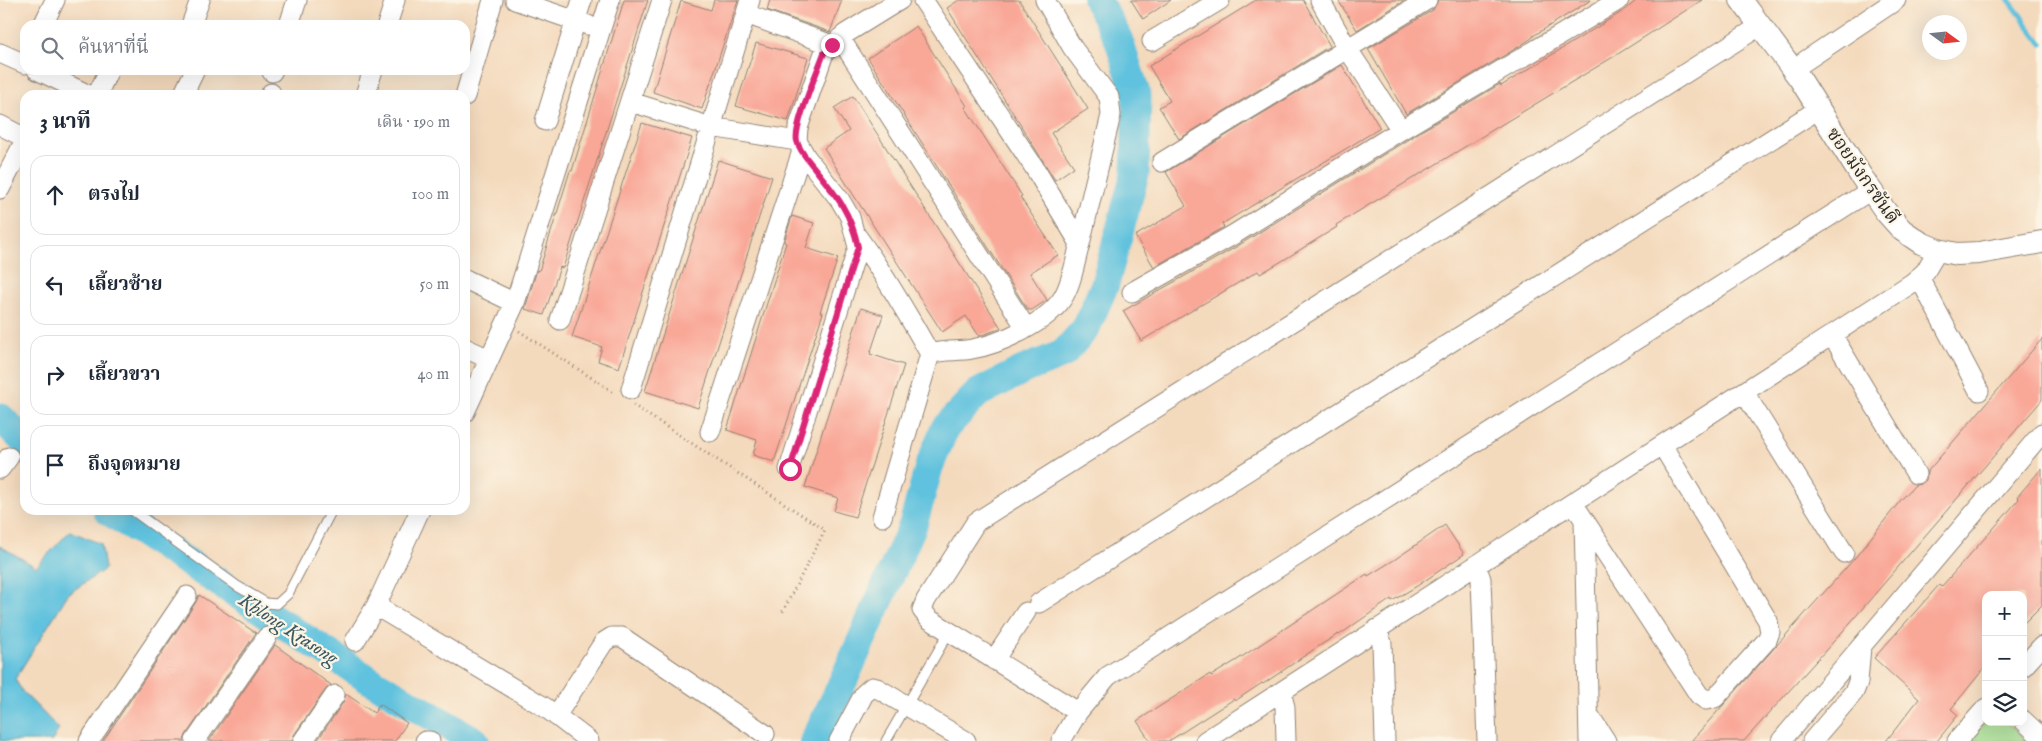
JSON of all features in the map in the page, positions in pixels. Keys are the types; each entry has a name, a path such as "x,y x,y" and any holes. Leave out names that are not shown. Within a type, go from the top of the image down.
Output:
{"street":[{"path":"45,20 55,0"},
{"path":"193,20 200,0"},
{"path":"290,20 297,0"},
{"path":"389,20 395,0"},
{"path":"467,90 493,0"},
{"path":"515,0 601,29"},
{"path":"545,121 582,0"},
{"path":"470,401 515,303 610,0"},
{"path":"560,320 662,0"},
{"path":"710,432 800,146 798,128 824,53 836,41 900,0"},
{"path":"923,0 1034,167 1080,244"},
{"path":"930,354 939,351 970,350 985,346 1026,328 1051,312 1063,297 1080,244 1111,115 1110,100 1072,47 1045,0"},
{"path":"1152,41 1220,0"},
{"path":"1320,0 1347,48 1401,130"},
{"path":"1162,162 1427,0"},
{"path":"1132,292 1233,236 1401,130 1619,0"},
{"name":"ซอยมังกรขันดี","path":"1741,0 1793,69 1871,190 1886,212 1902,230 1921,243 1938,250 1957,254 1980,253 2042,242"},
{"path":"1793,69 1896,0"},
{"path":"627,396 748,7 836,41 1026,328"},
{"path":"1078,712 928,620 922,610 926,600 976,522 1760,26"},
{"path":"0,52 20,62"},
{"path":"47,75 79,90"},
{"path":"99,90 107,75"},
{"path":"185,90 193,75"},
{"path":"367,90 371,75"},
{"path":"630,102 711,126 800,146 840,200 850,217 858,247 790,469"},
{"path":"994,660 1032,607 1819,109"},
{"path":"0,125 20,136"},
{"path":"0,189 20,149"},
{"path":"1061,741 1078,712 1093,692 1115,671 1871,190"},
{"path":"856,235 892,287 930,354 882,518"},
{"path":"1205,741 1919,278 1925,272 1938,250"},
{"path":"1919,278 1979,391"},
{"path":"470,281 515,303"},
{"path":"1832,335 1916,474"},
{"path":"470,350 489,360"},
{"path":"1744,392 1844,553"},
{"path":"1781,741 2042,433"},
{"path":"1573,503 1699,695 1706,700 1715,698 1767,640 1770,632 1768,621 1662,446"},
{"path":"355,641 376,606 418,515"},
{"path":"1584,520 1589,741"},
{"path":"1476,565 1481,579 1487,741"},
{"path":"89,741 188,596"},
{"path":"376,606 556,716 589,741"},
{"path":"1377,629 1382,643 1385,741"},
{"path":"195,741 267,637"},
{"path":"556,716 604,642 612,637 622,637 765,734"},
{"path":"2027,662 2042,646"},
{"path":"1812,741 1854,692 1858,682 1861,647"},
{"path":"839,741 864,694 872,687 907,705 966,741"},
{"path":"1281,692 1285,708 1286,741"},
{"path":"304,741 335,695"},
{"path":"1957,741 1982,713"},
{"path":"1588,714 1606,741"},
{"path":"2027,724 2042,738"},
{"path":"425,741 430,741"}],"lane":[{"path":"139,515 237,586 266,603 277,604 288,594 329,515"},
{"path":"886,741 948,632"}],"path":[{"path":"506,323 627,396 824,530 781,615"}],"green space":[{"path":"1982,726 2010,726 2027,741 1968,741"}],"water":[{"path":"70,531 101,544 105,569 68,594 15,679 22,691 59,729 52,741 0,741 0,546 36,567"}],"building":[{"path":"624,0 648,0 563,268 560,267 544,315 525,309 537,270 539,271 570,171 572,171"},
{"path":"714,0 738,0 702,109 653,92 681,1 711,10"},
{"path":"770,0 842,0 830,32 767,10"},
{"path":"959,0 1019,0 1088,109 1051,133 1074,167 1055,180 947,8"},
{"path":"1131,0 1171,0 1143,19"},
{"path":"1256,0 1303,0 1330,46 1179,139 1159,107 1170,101 1149,66"},
{"path":"1338,0 1405,0 1357,30"},
{"path":"1438,0 1591,0 1520,46 1406,114 1368,49 1433,10"},
{"path":"1637,0 1702,0 1618,54 1336,225 1337,227 1277,264 1260,274 1258,271 1141,341 1123,311 1236,247 1418,133 1500,84 1501,86 1625,10"},
{"path":"916,26 1022,196 1020,197 1058,255 1030,273 1047,300 1032,310 1028,310 868,58"},
{"path":"756,43 808,58 788,121 736,106"},
{"path":"1342,65 1380,128 1222,224 1224,227 1154,267 1135,236 1186,206 1166,172"},
{"path":"853,96 1001,328 979,336 966,316 942,332 851,191 824,148 849,131 834,108"},
{"path":"642,123 692,138 619,368 598,361 602,347 572,337"},
{"path":"718,160 772,177 698,408 645,391"},
{"path":"792,216 814,223 806,248 838,258 820,312 823,313 774,462 753,455 757,440 727,430 786,243 784,242"},
{"path":"861,308 883,315 870,354 904,365 855,517 834,511 838,498 805,487"},
{"path":"2042,339 2042,400 1843,631 1744,741 1691,741 1854,559 1900,501 1915,485 1921,484 1926,480 1927,472"},
{"path":"2042,468 2042,605 2027,620 2027,591 1982,591 1982,671 1951,709 1958,715 1937,741 1886,741 1919,699 1874,658 1939,585 1941,587 2001,520 2019,499 2017,497"},
{"path":"1445,525 1464,554 1417,586 1392,601 1391,599 1263,684 1235,701 1234,699 1169,741 1150,741 1137,721 1210,674 1211,676 1237,660 1367,574 1368,576 1394,560"},
{"path":"199,595 256,633 186,735 184,741 103,741 196,602"},
{"path":"275,645 331,685 326,689 294,735 292,741 209,741"},
{"path":"346,694 374,713 380,704 407,723 395,741 317,741 344,701"}],"waterway":[{"path":"814,741 836,697 913,525 929,467 945,428 978,393 1023,370 1063,354 1086,328 1105,284 1135,174 1137,96 1118,38 1097,0"},
{"path":"2009,0 2042,44"},
{"name":"Khlong Krasong","path":"0,417 20,437"},
{"name":"Khlong Krasong","path":"115,515 368,679 475,741"}],"route":[{"path":"790,469 858,247 850,217 840,200 806,157 797,141 798,128 824,53 832,45"}]}
